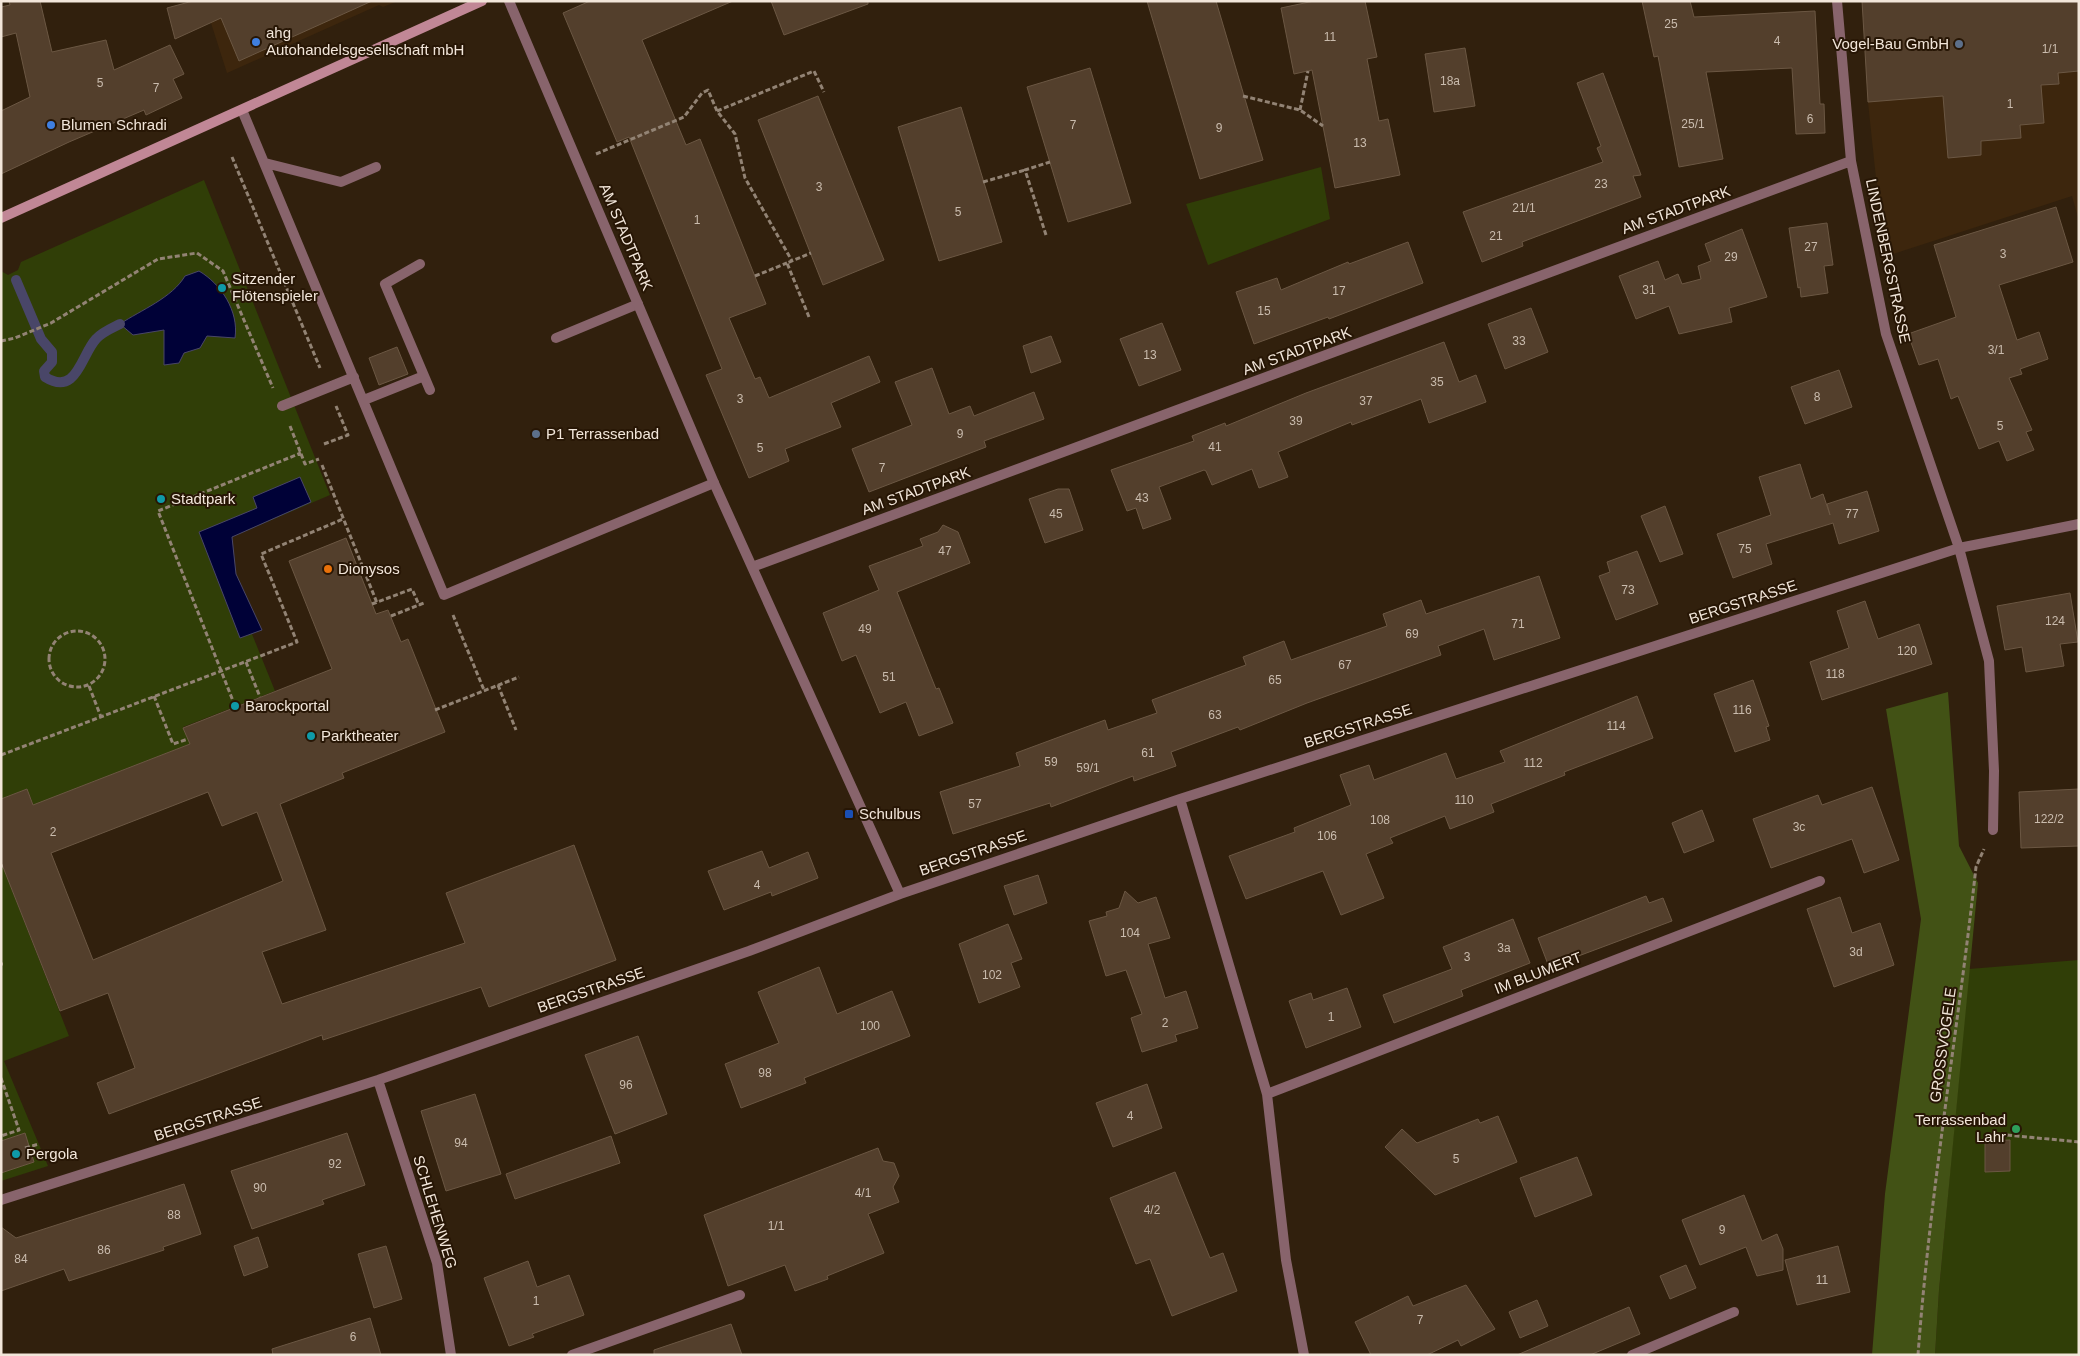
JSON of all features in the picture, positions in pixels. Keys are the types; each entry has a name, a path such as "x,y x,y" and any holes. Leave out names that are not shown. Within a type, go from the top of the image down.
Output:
{"street":[{"path":"1,218 482,1"},
{"name":"AM STADTPARK","path":"509,1 714,484 900,894"},
{"name":"LINDENBERGSTRASSE","path":"1837,1 1851,161 1886,334 1959,548"},
{"path":"242,110 444,595 714,484"},
{"name":"AM STADTPARK","path":"752,567 1851,161"},
{"path":"265,163 341,182 376,167"},
{"path":"420,264 385,284 430,390"},
{"path":"556,338 638,304"},
{"path":"364,400 424,376"},
{"path":"282,406 354,377"},
{"name":"BERGSTRASSE","path":"1,1200 378,1080 748,951 900,894 1180,799 1959,548 2079,524"},
{"path":"1959,548 1989,661 1994,771 1992,830"},
{"path":"1180,799 1267,1094 1286,1260 1304,1355"},
{"name":"IM BLUMERT","path":"1267,1094 1820,881"},
{"name":"SCHLEHENWEG","path":"378,1080 436,1263 451,1355"},
{"path":"572,1355 740,1295"},
{"path":"1632,1355 1734,1312"}],"path":[{"path":"717,111 814,71 824,92"},
{"path":"1300,110 1308,71"},
{"path":"577,162 684,117 702,93 708,90 717,111 735,134 745,178 792,261"},
{"path":"1243,96 1300,110 1323,126"},
{"path":"232,157 348,434 324,444"},
{"path":"983,182 1050,162"},
{"path":"1025,170 1046,235"},
{"path":"1,341 52,323 158,259 197,253 223,271 282,406 305,464 319,459"},
{"path":"755,276 811,253"},
{"path":"787,263 808,316"},
{"path":"235,706 158,511 301,453"},
{"path":"322,466 377,603"},
{"path":"1,755 297,642 261,554 343,519"},
{"path":"372,604 412,590 419,605 391,616"},
{"path":"450,608 484,690"},
{"path":"83,631 92,634 104,648 106,657 102,674 88,686 79,688 69,687 53,676 48,656 51,647 57,639 65,634 83,631"},
{"path":"246,662 260,697"},
{"path":"435,710 519,677"},
{"path":"498,685 516,730"},
{"path":"88,686 101,716"},
{"path":"154,696 173,744 188,739"},
{"name":"GROSSVÖGELE","path":"1918,1355 1924,1268 1962,994 1976,867 1992,830"},
{"path":"1,1078 20,1132 1,1136"},
{"path":"2007,1135 2079,1142"},
{"path":"25,1148 39,1144"}],"shaded area":[{"name":"ahg Autohandelsgesellschaft mbH","path":"204,1 398,1 383,7 379,5 227,73"},
{"path":"1862,1 1970,1 1981,141 2021,138 2020,125 2041,85 2059,84 2058,73 2079,71 2079,221 2072,196 1890,255 1876,178 1868,102"},
{"path":"199,271 214,283 227,299 234,318 235,338 207,336 200,348 184,353 179,363 164,365 164,330 133,335 120,324 156,303 172,291 185,276"},
{"path":"300,477 311,502 232,537 236,574 262,630 240,638 199,532 257,508 253,497"}],"green space":[{"path":"1321,167 1330,219 1208,265 1186,204"},
{"name":"Stadtpark","path":"204,180 330,495 232,537 236,574 262,630 252,634 275,691 183,727 190,744 47,800 36,811 27,789 1,799 1,271 8,275 18,270 21,262"},
{"path":"1948,692 1959,846 1978,883 1939,1290 1935,1355 1872,1355 1885,1194 1921,919 1886,709"},
{"path":"1,862 69,1036 4,1061 48,1166 1,1181"},
{"name":"Terrassenbad Lahr","path":"2079,960 2079,1355 1935,1355 1939,1290 1969,969"}],"building":[{"path":"9,1 40,1 52,52 106,40 114,70 170,45 184,74 173,79 182,98 146,115 144,110 1,174 1,111 30,97 16,33 1,37 1,7 10,5"},
{"name":"ahg Autohandelsgesellschaft mbH","path":"193,1 372,1 239,61 221,18 175,39 167,8"},
{"path":"590,1 733,1 642,40 686,145 700,139 766,304 729,318 755,379 760,377 769,398 869,356 880,382 831,403 841,427 785,449 789,461 749,478 706,375 722,369 629,137 617,142 563,13"},
{"path":"771,1 868,1 868,4 784,35"},
{"path":"1147,1 1216,1 1263,160 1200,179"},
{"path":"1314,1 1365,1 1377,57 1367,59 1379,121 1388,119 1400,175 1335,188 1312,70 1294,74 1281,8"},
{"path":"1642,1 1690,1 1694,17 1815,11 1820,104 1824,104 1825,133 1796,134 1792,68 1706,72 1723,159 1679,167 1658,56 1654,57"},
{"path":"1862,1 2079,1 2079,71 2058,73 2059,84 2041,85 2044,123 2020,125 2021,138 1981,141 1981,155 1948,158 1943,96 1868,102"},
{"path":"1465,48 1475,106 1434,112 1425,54"},
{"path":"1090,68 1131,203 1068,222 1027,87"},
{"path":"1603,73 1641,175 1633,176 1641,197 1522,242 1523,246 1482,262 1463,212 1603,162 1597,148 1601,146 1577,83"},
{"path":"818,96 884,260 823,285 758,120"},
{"path":"961,107 1002,242 939,261 898,127"},
{"path":"2056,207 2073,262 1999,285 2017,340 2039,332 2048,359 2020,369 2022,374 2009,378 2032,430 2026,432 2034,450 2007,461 1999,441 1979,449 1958,396 1951,399 1938,359 1919,365 1908,334 1956,317 1934,245"},
{"path":"1827,223 1833,265 1824,266 1828,293 1801,297 1789,228"},
{"path":"1742,229 1767,297 1729,308 1732,322 1679,334 1669,306 1636,319 1619,276 1658,261 1665,280 1678,274 1682,284 1701,279 1698,266 1711,261 1705,244"},
{"path":"1408,242 1423,283 1329,319 1328,317 1254,344 1236,292 1277,278 1281,290 1348,262 1349,264"},
{"path":"1531,308 1548,352 1505,369 1488,324"},
{"path":"1162,323 1181,370 1139,386 1120,339"},
{"path":"1051,336 1061,362 1031,373 1023,346"},
{"path":"1444,342 1459,382 1476,375 1486,402 1429,423 1421,399 1352,425 1351,422 1278,452 1288,477 1259,488 1252,469 1212,485 1204,470 1159,487 1171,519 1143,529 1136,508 1127,511 1111,470 1194,441 1192,436 1225,423 1226,426 1306,393"},
{"path":"397,347 408,374 379,385 369,358"},
{"path":"932,368 949,414 970,406 974,416 1034,392 1044,419 984,441 986,447 869,492 852,449 912,425 895,382"},
{"path":"1839,370 1852,407 1805,424 1791,387"},
{"path":"1800,464 1811,499 1823,494 1830,515 1827,504 1867,491 1879,531 1839,544 1833,523 1766,544 1772,564 1733,578 1717,534 1771,515 1759,477"},
{"path":"1058,489 1069,489 1083,530 1045,543 1029,499"},
{"path":"1665,506 1683,554 1660,562 1641,516"},
{"path":"943,525 958,532 970,563 897,592 936,689 939,688 953,723 919,736 906,702 880,713 856,655 842,661 823,613 879,590 869,566 923,546 920,539 938,532"},
{"path":"346,538 376,614 388,610 401,642 408,639 445,732 342,773 344,778 280,804 326,930 262,952 282,1004 465,943 446,893 574,845 616,960 489,1007 481,987 323,1040 322,1035 109,1114 97,1083 135,1068 108,993 60,1011 1,862 1,799 27,789 33,805 190,744 183,728 332,669 289,561","holes":["208,792 222,826 257,812 283,881 93,960 51,853"]},
{"path":"1637,551 1658,604 1616,620 1599,576 1610,572 1607,562"},
{"path":"1539,576 1560,638 1494,660 1484,629 1438,646 1441,655 1307,703 1240,730 1238,727 1171,752 1176,766 1134,781 1133,776 1051,807 1050,803 953,834 940,792 1020,766 1016,753 1105,720 1108,730 1157,713 1152,700 1246,665 1243,657 1284,641 1291,660 1387,626 1383,614 1421,600 1426,614"},
{"path":"2070,593 2078,642 2060,644 2064,666 2026,672 2022,647 2005,650 1997,606"},
{"path":"1865,601 1878,639 1919,624 1932,664 1822,700 1810,662 1849,648 1837,611"},
{"path":"1753,680 1769,726 1766,727 1770,740 1735,752 1714,694"},
{"path":"1637,696 1653,738 1564,772 1565,775 1491,804 1494,812 1450,829 1445,816 1390,838 1393,843 1366,854 1384,898 1341,915 1323,871 1246,899 1229,856 1295,832 1294,828 1351,805 1340,775 1369,765 1374,780 1446,753 1456,779 1505,762 1500,751"},
{"path":"1872,787 1899,860 1864,873 1852,839 1771,868 1753,819 1818,795 1822,805"},
{"path":"2079,789 2079,846 2021,848 2019,792"},
{"path":"1702,810 1714,841 1684,853 1672,823"},
{"path":"762,851 769,868 808,852 818,878 772,896 771,892 724,910 708,871"},
{"path":"1038,875 1047,903 1014,915 1004,886"},
{"path":"1125,891 1138,903 1156,897 1170,938 1148,944 1165,998 1186,991 1198,1028 1175,1035 1177,1041 1142,1052 1131,1018 1142,1014 1126,970 1106,976 1089,921 1107,916 1106,912 1119,908"},
{"path":"1646,896 1649,903 1663,898 1672,921 1549,967 1538,938"},
{"path":"1840,897 1852,933 1880,923 1894,965 1834,987 1807,909"},
{"path":"1513,919 1530,963 1461,990 1463,996 1394,1023 1383,995 1452,969 1443,947"},
{"path":"1008,924 1022,959 1011,963 1020,987 979,1003 959,944"},
{"path":"819,967 837,1014 892,991 910,1036 804,1078 806,1083 741,1108 725,1064 779,1043 758,992"},
{"path":"1347,988 1361,1027 1306,1048 1289,1001 1311,993 1313,1000"},
{"path":"638,1036 667,1114 615,1134 585,1055"},
{"path":"1147,1084 1162,1128 1113,1147 1096,1103"},
{"path":"475,1094 501,1174 446,1191 421,1111"},
{"path":"1498,1116 1517,1162 1435,1195 1385,1147 1402,1129 1417,1143 1478,1119 1480,1123"},
{"name":"Pergola","path":"25,1133 34,1162 1,1173 1,1141"},
{"path":"347,1133 365,1185 322,1200 324,1204 252,1229 231,1171"},
{"path":"611,1136 620,1163 515,1199 506,1174"},
{"path":"2010,1140 2010,1171 1985,1172 1985,1141"},
{"path":"878,1148 883,1161 894,1163 899,1176 893,1187 899,1202 868,1214 884,1253 827,1276 828,1279 795,1291 785,1265 728,1286 704,1215"},
{"path":"1577,1157 1592,1195 1535,1217 1520,1178"},
{"path":"1175,1172 1210,1258 1223,1253 1237,1291 1172,1316 1150,1259 1136,1264 1110,1198"},
{"path":"184,1184 201,1234 163,1247 164,1250 69,1281 64,1269 1,1291 1,1227 16,1238"},
{"path":"1744,1195 1762,1241 1777,1234 1783,1249 1783,1270 1757,1276 1746,1247 1700,1265 1682,1220"},
{"path":"258,1237 268,1267 244,1276 234,1246"},
{"path":"386,1246 402,1299 374,1308 358,1254"},
{"path":"1838,1246 1850,1292 1797,1305 1785,1260"},
{"path":"528,1261 537,1287 569,1275 584,1315 532,1334 534,1337 509,1346 484,1278"},
{"path":"1686,1265 1696,1288 1670,1299 1660,1276"},
{"path":"1466,1285 1495,1329 1461,1346 1458,1340 1427,1355 1371,1355 1355,1322 1408,1296 1413,1306"},
{"path":"1537,1300 1548,1326 1520,1338 1509,1312"},
{"path":"1629,1307 1640,1334 1590,1355 1517,1355"},
{"path":"370,1318 381,1355 273,1355 272,1349"},
{"path":"731,1324 742,1355 654,1355 654,1350"}],"waterway":[{"path":"16,280 41,339 52,352 52,362 44,371 45,377 56,382 64,382 71,378 77,372 96,339 104,332 120,324"}],"place":[{"name":"ahg Autohandelsgesellschaft mbH","path":"256,42"},
{"name":"Vogel-Bau GmbH","path":"1959,44"},
{"name":"Blumen Schradi","path":"51,125"},
{"name":"Sitzender Flötenspieler","path":"222,288"},
{"name":"P1 Terrassenbad","path":"536,434"},
{"name":"Stadtpark","path":"161,499"},
{"name":"Dionysos","path":"328,569"},
{"name":"Barockportal","path":"235,706"},
{"name":"Parktheater","path":"311,736"},
{"name":"Schulbus","path":"849,814"},
{"name":"Terrassenbad Lahr","path":"2016,1129"},
{"name":"Pergola","path":"16,1154"}]}
